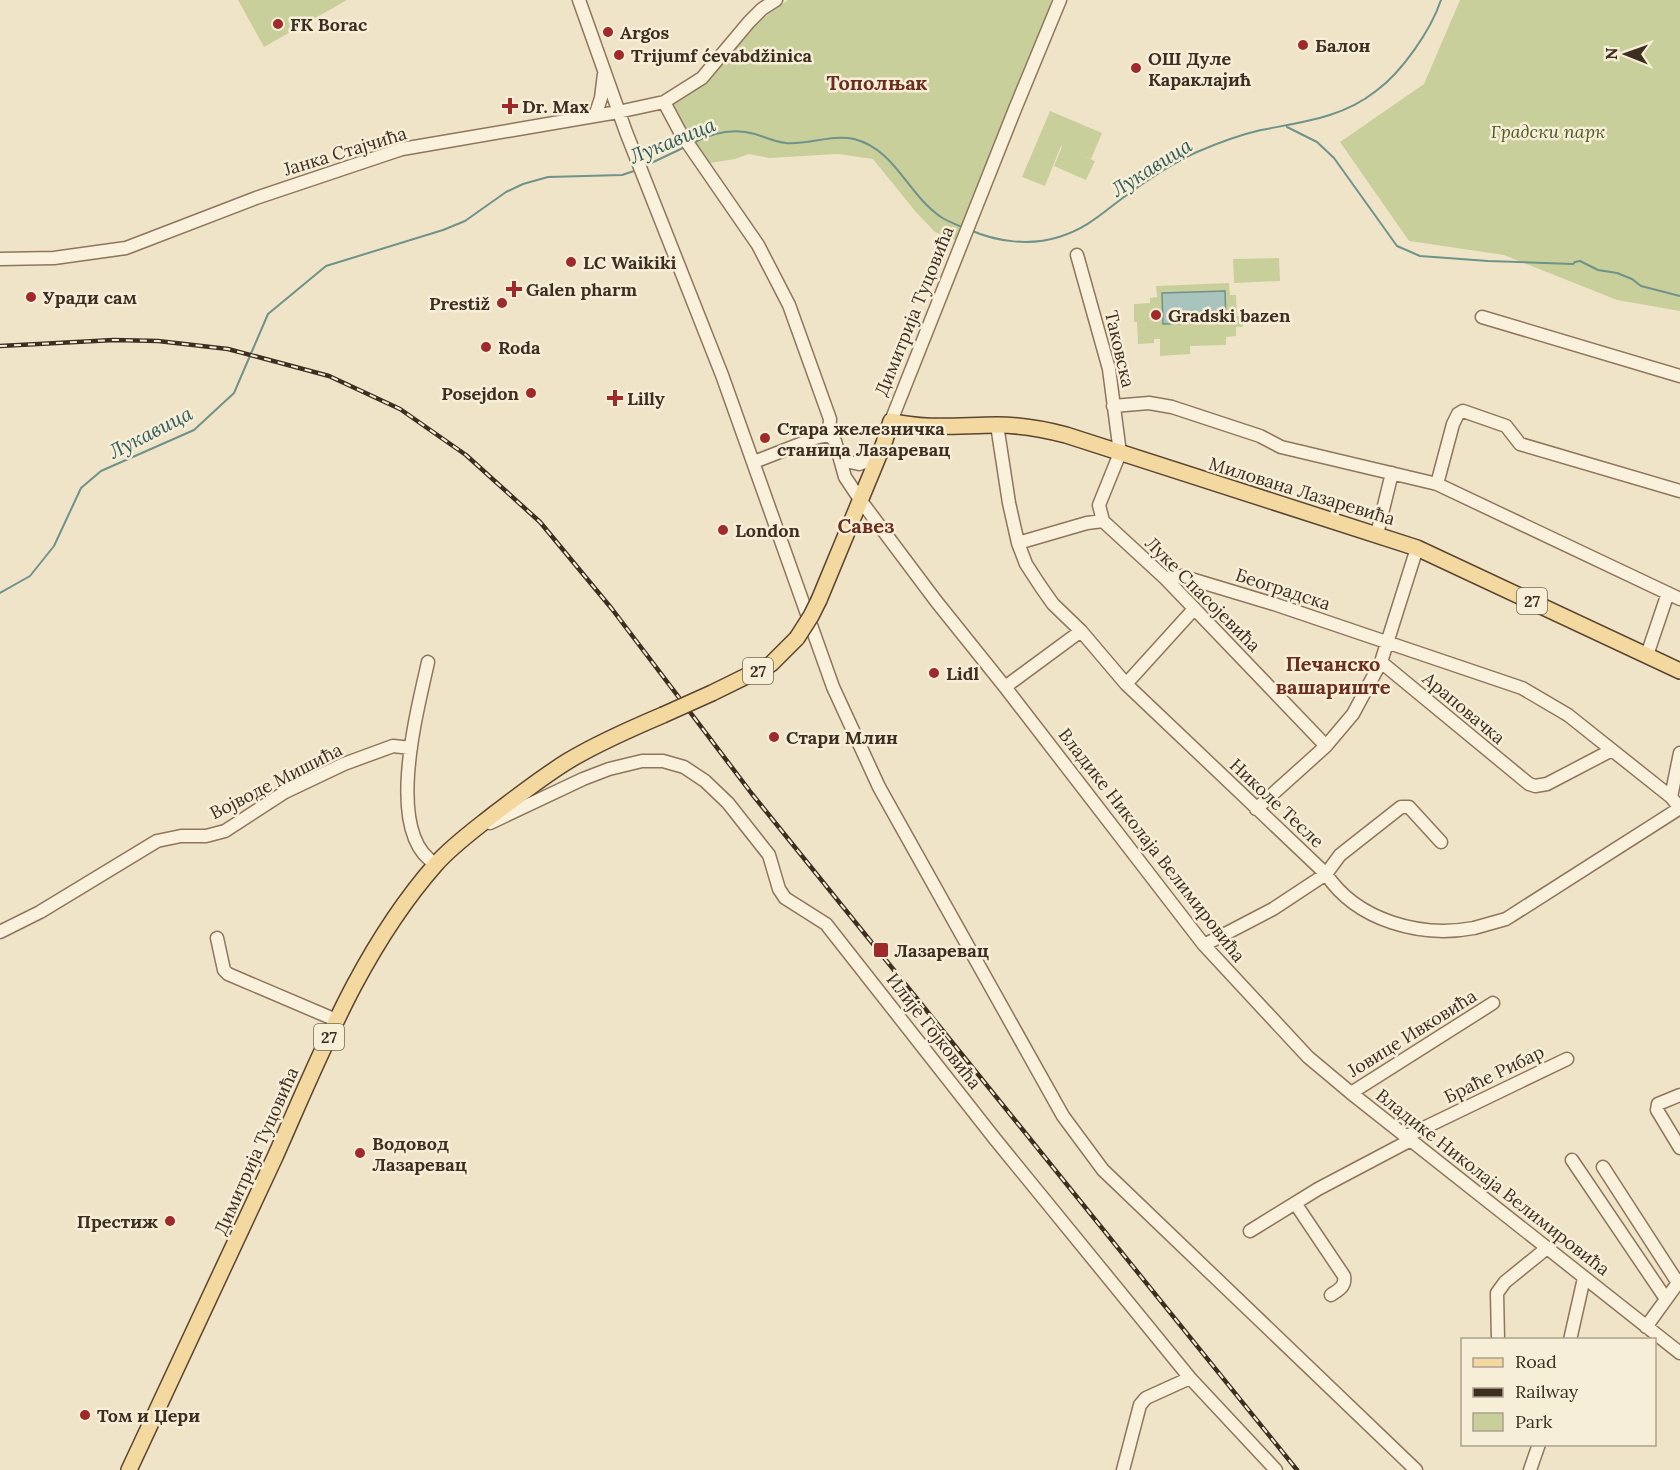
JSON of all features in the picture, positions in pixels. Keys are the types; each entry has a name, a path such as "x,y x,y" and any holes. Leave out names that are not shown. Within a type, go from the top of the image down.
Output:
{"main road":[{"name":"Милована Лазаревића","path":"891,421 916,426 997,425 1048,430 1377,534 1417,548 1680,671"},
{"name":"Димитрија Туцовића","path":"129,1470 231,1253 336,1020 375,948 396,916 436,864 475,829 523,792 567,762 615,735 712,693 771,664 797,638 819,600 878,459 891,421"}],"street":[{"path":"579,0 618,112 719,366 833,687 855,738 879,787 1063,1116 1103,1170 1416,1470"},
{"name":"Јанка Стајчића","path":"0,259 54,258 126,248 256,198 402,149 664,102 702,78 765,5 776,0"},
{"name":"Димитрија Туцовића","path":"891,421 1060,0"},
{"path":"595,116 601,98 604,70"},
{"path":"664,102 680,132 758,245 789,305 830,419 829,435 818,437 754,462"},
{"name":"Таковска","path":"1077,255 1109,369 1120,453"},
{"path":"1482,316 1680,376"},
{"path":"1113,406 1149,403 1172,407 1260,436 1281,447 1333,457 1437,484 1680,599"},
{"path":"1437,484 1453,424 1458,414 1463,411 1506,426 1520,444 1680,491"},
{"name":"Николе Тесле","path":"997,425 1009,503 1018,543 1026,564 1053,604 1081,631 1126,684 1326,874 1335,888 1360,908 1390,923 1441,931 1473,928 1506,919 1680,808"},
{"name":"Владике Николаја Велимировића","path":"829,435 835,441 855,478 861,501 1204,945 1308,1057 1407,1139 1680,1353"},
{"path":"1018,543 1087,523 1102,521 1100,506 1120,453"},
{"path":"843,459 859,464 878,459"},
{"path":"1377,534 1392,473"},
{"name":"Луке Спасојевића","path":"1102,521 1166,579 1326,746"},
{"path":"1256,809 1326,746 1353,714 1388,644 1417,548"},
{"path":"1175,590 1176,580 1181,576"},
{"name":"Београдска","path":"1166,579 1181,576 1274,604 1522,688 1568,716 1671,797 1680,808"},
{"path":"1647,655 1668,593"},
{"path":"1126,684 1194,609"},
{"path":"1005,687 1081,631"},
{"path":"428,662 407,775 408,804 413,832 421,851 427,859 436,864"},
{"name":"Араповачка","path":"1381,662 1524,781 1535,786 1547,784 1612,750"},
{"name":"Војводе Мишића","path":"0,932 40,912 157,841 181,836 206,836 225,831 285,792 344,764 393,746 411,748"},
{"path":"1671,797 1680,753"},
{"name":"Илије Гојковића","path":"475,829 583,779 642,760 663,761 684,767 705,781 728,803 769,855 778,889 785,898 826,924 840,940 995,1139 1190,1378 1276,1470"},
{"path":"1204,945 1273,909 1326,874 1340,855 1401,807 1408,807 1441,842"},
{"path":"216,938 224,970 228,974 336,1020"},
{"name":"Јовице Ивковића","path":"1351,1093 1493,1003"},
{"name":"Браће Рибар","path":"1250,1231 1407,1139 1567,1059"},
{"path":"1680,1095 1659,1104 1657,1110 1680,1148"},
{"path":"1572,1160 1666,1299"},
{"path":"1603,1167 1679,1281 1646,1327"},
{"path":"1295,1203 1344,1276 1345,1281 1342,1287 1330,1295"},
{"path":"1498,1338 1497,1293 1505,1282 1547,1248"},
{"path":"1570,1338 1584,1278"},
{"path":"1123,1470 1140,1405 1146,1398 1190,1378"},
{"path":"1530,1470 1538,1446"}],"green space":[{"name":"FK Borac","path":"238,0 347,0 264,47"},
{"path":"788,0 1051,0 1050,12 955,240 935,232 873,159 838,154 769,158 749,154 710,163 686,130 673,104 708,80 758,22"},
{"name":"Градски парк","path":"1460,0 1680,0 1680,311 1617,300 1504,255 1409,241 1340,142 1424,84"},
{"path":"1050,111 1102,133 1091,159 1076,153 1095,161 1086,180 1054,166 1061,146 1045,186 1022,177"},
{"name":"Gradski bazen","path":"1279,258 1280,281 1234,283 1233,259"},
{"name":"Gradski bazen","path":"1229,283 1230,295 1236,295 1237,316 1243,316 1243,327 1236,327 1236,336 1226,337 1226,345 1190,346 1190,354 1160,356 1160,339 1154,339 1154,343 1138,344 1134,304 1150,303 1150,298 1157,297 1156,286"}],"water":[{"path":"1225,291 1226,322 1163,324 1162,293"}],"waterway":[{"name":"Лукавица","path":"970,230 1002,240 1025,242 1059,237 1084,226 1157,174 1197,152 1245,134 1321,118 1349,107 1376,91 1396,73 1415,50 1441,0"},
{"path":"1287,127 1317,142 1334,158 1397,246 1420,256 1573,264 1580,261 1598,270 1617,273 1632,279 1641,286 1680,296"},
{"name":"Лукавица","path":"693,143 715,134 731,132 747,132 786,143 837,138 854,139 880,152 929,208 962,227"},
{"name":"Лукавица","path":"645,166 685,147"},
{"name":"Лукавица","path":"0,593 30,576 54,546 81,488 101,471 194,430 234,393 268,314 326,266 465,221 506,192 523,184 548,177 622,175 637,170"}],"railway":[{"path":"0,346 114,340 158,341 228,349 329,376 400,409 466,455 540,522 612,609 752,794 1297,1470"}],"place":[{"name":"FK Borac","path":"278,24"},
{"name":"Argos","path":"608,32"},
{"name":"Балон","path":"1303,45"},
{"name":"Trijumf ćevabdžinica","path":"619,55"},
{"name":"ОШ Дуле Караклајић","path":"1136,68"},
{"name":"Dr. Max","path":"510,106"},
{"name":"LC Waikiki","path":"571,262"},
{"name":"Galen pharm","path":"514,289"},
{"name":"Уради сам","path":"31,297"},
{"name":"Prestiž","path":"502,303"},
{"name":"Gradski bazen","path":"1156,315"},
{"name":"Roda","path":"486,347"},
{"name":"Posejdon","path":"531,393"},
{"name":"Lilly","path":"615,398"},
{"name":"Стара железничка станица Лазаревац","path":"765,438"},
{"name":"London","path":"723,530"},
{"name":"Lidl","path":"934,673"},
{"name":"Стари Млин","path":"774,737"},
{"name":"Лазаревац","path":"881,950"},
{"name":"Водовод Лазаревац","path":"360,1153"},
{"name":"Престиж","path":"170,1221"},
{"name":"Том и Џери","path":"85,1415"}],"district":[{"name":"Тополњак","path":"877,82"},
{"name":"Савез","path":"866,525"},
{"name":"Печанско вашариште","path":"1333,674"}]}
